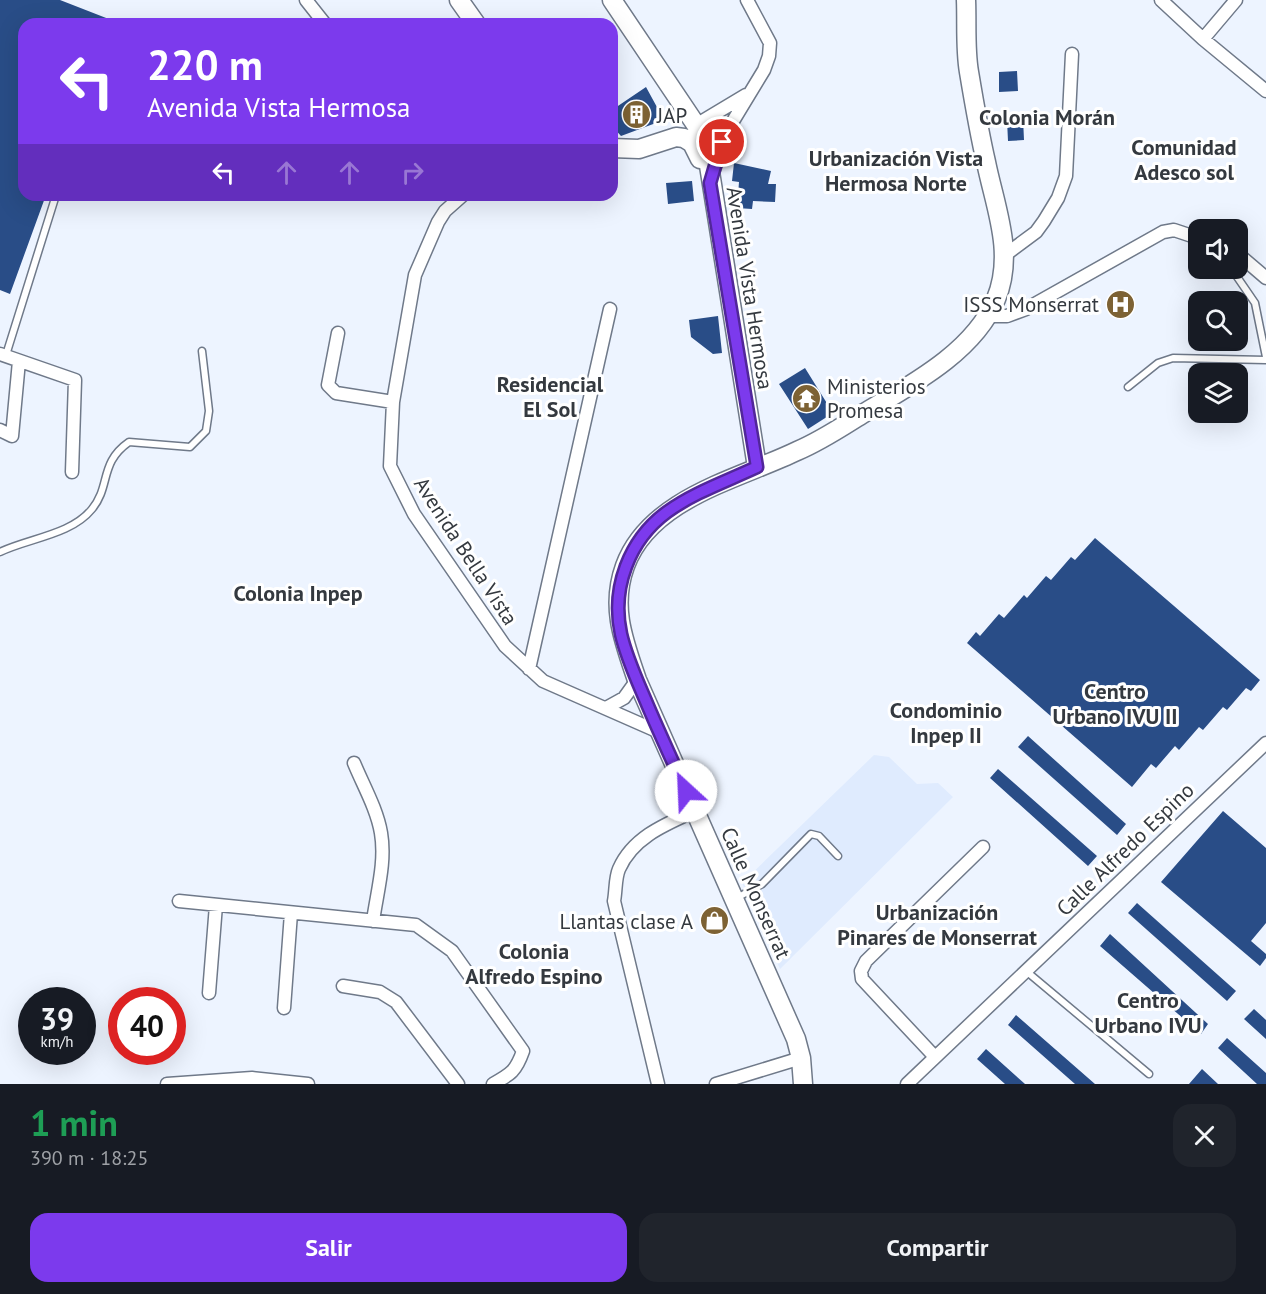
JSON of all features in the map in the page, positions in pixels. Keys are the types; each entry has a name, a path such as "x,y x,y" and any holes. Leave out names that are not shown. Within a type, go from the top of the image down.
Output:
{"street":[{"path":"306,0 320,18"},
{"path":"459,0 472,18"},
{"name":"Avenida Vista Hermosa","path":"612,0 696,125 707,153 757,467"},
{"path":"710,183 727,130 764,70 769,56 770,43 747,0"},
{"name":"Calle Monserrat","path":"803,1084 801,1058 796,1039 637,680 621,634 618,605 625,566 636,544 653,524 678,504 757,467 798,451 921,379 966,343 988,316 999,290 1005,255 968,64 966,0"},
{"path":"1161,0 1203,39 1266,91"},
{"path":"1203,39 1236,0"},
{"path":"1005,255 1036,232 1058,198 1066,176 1072,54"},
{"path":"668,84 684,121 676,137"},
{"path":"696,125 750,93"},
{"path":"618,147 639,149 676,137 684,138 692,143 710,183"},
{"name":"Avenida Bella Vista","path":"455,201 438,222 415,275 393,402 390,466 414,514 506,646 529,669 543,681 575,697 659,732"},
{"path":"988,316 1008,316 1026,309 1163,232 1174,230 1188,235"},
{"path":"1248,263 1266,278"},
{"path":"529,669 610,309"},
{"path":"338,333 328,385 330,389 336,393 393,402"},
{"path":"3,355 75,380 72,472"},
{"path":"0,430 12,436 19,361"},
{"path":"606,708 624,698 637,680"},
{"name":"Calle Alfredo Espino","path":"907,1084 1265,744"},
{"path":"354,763 381,830 383,848 381,874 373,921"},
{"path":"658,1084 614,902 618,871 627,855 641,840 658,827 695,810"},
{"path":"935,1057 862,979 861,971 866,961 983,847"},
{"path":"179,901 416,926 452,951 523,1051 518,1067 511,1074 493,1084"},
{"path":"209,993 216,905"},
{"path":"284,1008 291,913"},
{"path":"343,986 380,993 396,1002 458,1084"},
{"path":"716,1084 801,1058"},
{"path":"167,1084 252,1078 308,1084"}],"lane":[{"path":"3,355 54,201"},
{"path":"1128,387 1158,363 1173,358 1266,358 1255,303 1239,279"},
{"path":"0,552 77,523 92,509 116,451 129,442 190,447 206,431 209,411 202,351"},
{"path":"734,899 762,884 811,834 819,836 838,856"},
{"path":"1026,971 1149,1074"}],"shaded area":[{"path":"874,755 889,757 917,784 938,783 953,797 780,969 742,883"}],"building":[{"path":"0,0 60,0 106,18 18,18 18,201 44,201 10,294 0,290"},
{"path":"1017,71 1018,91 999,92 999,72"},
{"name":"JAP","path":"646,87 664,120 621,136 618,133 618,106"},
{"path":"1023,118 1024,140 1008,141 1007,120"},
{"path":"734,163 771,171 768,184 776,184 775,202 753,201 752,209 737,208 739,182 732,181"},
{"path":"692,181 694,201 668,204 666,183"},
{"path":"718,316 722,353 713,354 691,337 689,320"},
{"name":"Ministerios Promesa","path":"805,368 833,413 808,429 779,384"},
{"path":"1095,538 1260,680 1251,691 1246,688 1227,710 1223,707 1203,730 1199,727 1179,750 1175,746 1156,768 1151,764 1132,787 967,643 976,632 980,636 999,614 1004,618 1024,595 1027,598 1046,576 1051,580 1071,557 1075,560"},
{"path":"1028,736 1126,824 1117,835 1018,747"},
{"path":"998,769 1097,856 1088,866 990,778"},
{"path":"1223,811 1266,848 1266,923 1251,941 1266,954 1260,966 1161,882"},
{"path":"1137,903 1236,991 1227,1001 1128,913"},
{"path":"1110,934 1208,1024 1201,1034 1100,946"},
{"path":"1254,1009 1266,1020 1266,1039 1244,1019"},
{"path":"1016,1015 1095,1084 1075,1084 1008,1025"},
{"path":"1227,1038 1266,1073 1266,1084 1257,1084 1218,1048"},
{"path":"986,1049 1025,1084 1005,1084 977,1059"},
{"path":"1202,1069 1218,1084 1189,1084"}],"place":[{"name":"JAP","path":"636,115"},
{"name":"ISSS Monserrat","path":"1120,304"},
{"name":"Ministerios Promesa","path":"806,398"},
{"name":"Llantas clase A","path":"714,921"}],"district":[{"name":"Colonia Morán","path":"1047,117"},
{"name":"Comunidad Adesco sol","path":"1184,160"},
{"name":"Urbanización Vista Hermosa Norte","path":"896,170"},
{"name":"Residencial El Sol","path":"550,396"},
{"name":"Colonia Inpep","path":"298,593"},
{"name":"Centro Urbano IVU II","path":"1115,704"},
{"name":"Condominio Inpep II","path":"946,722"},
{"name":"Urbanización Pinares de Monserrat","path":"937,924"},
{"name":"Colonia Alfredo Espino","path":"534,964"},
{"name":"Centro Urbano IVU","path":"1148,1012"}],"route":[{"path":"686,791 637,680 621,634 618,605 625,566 636,544 653,524 678,504 757,467 710,183 722,142"}]}
